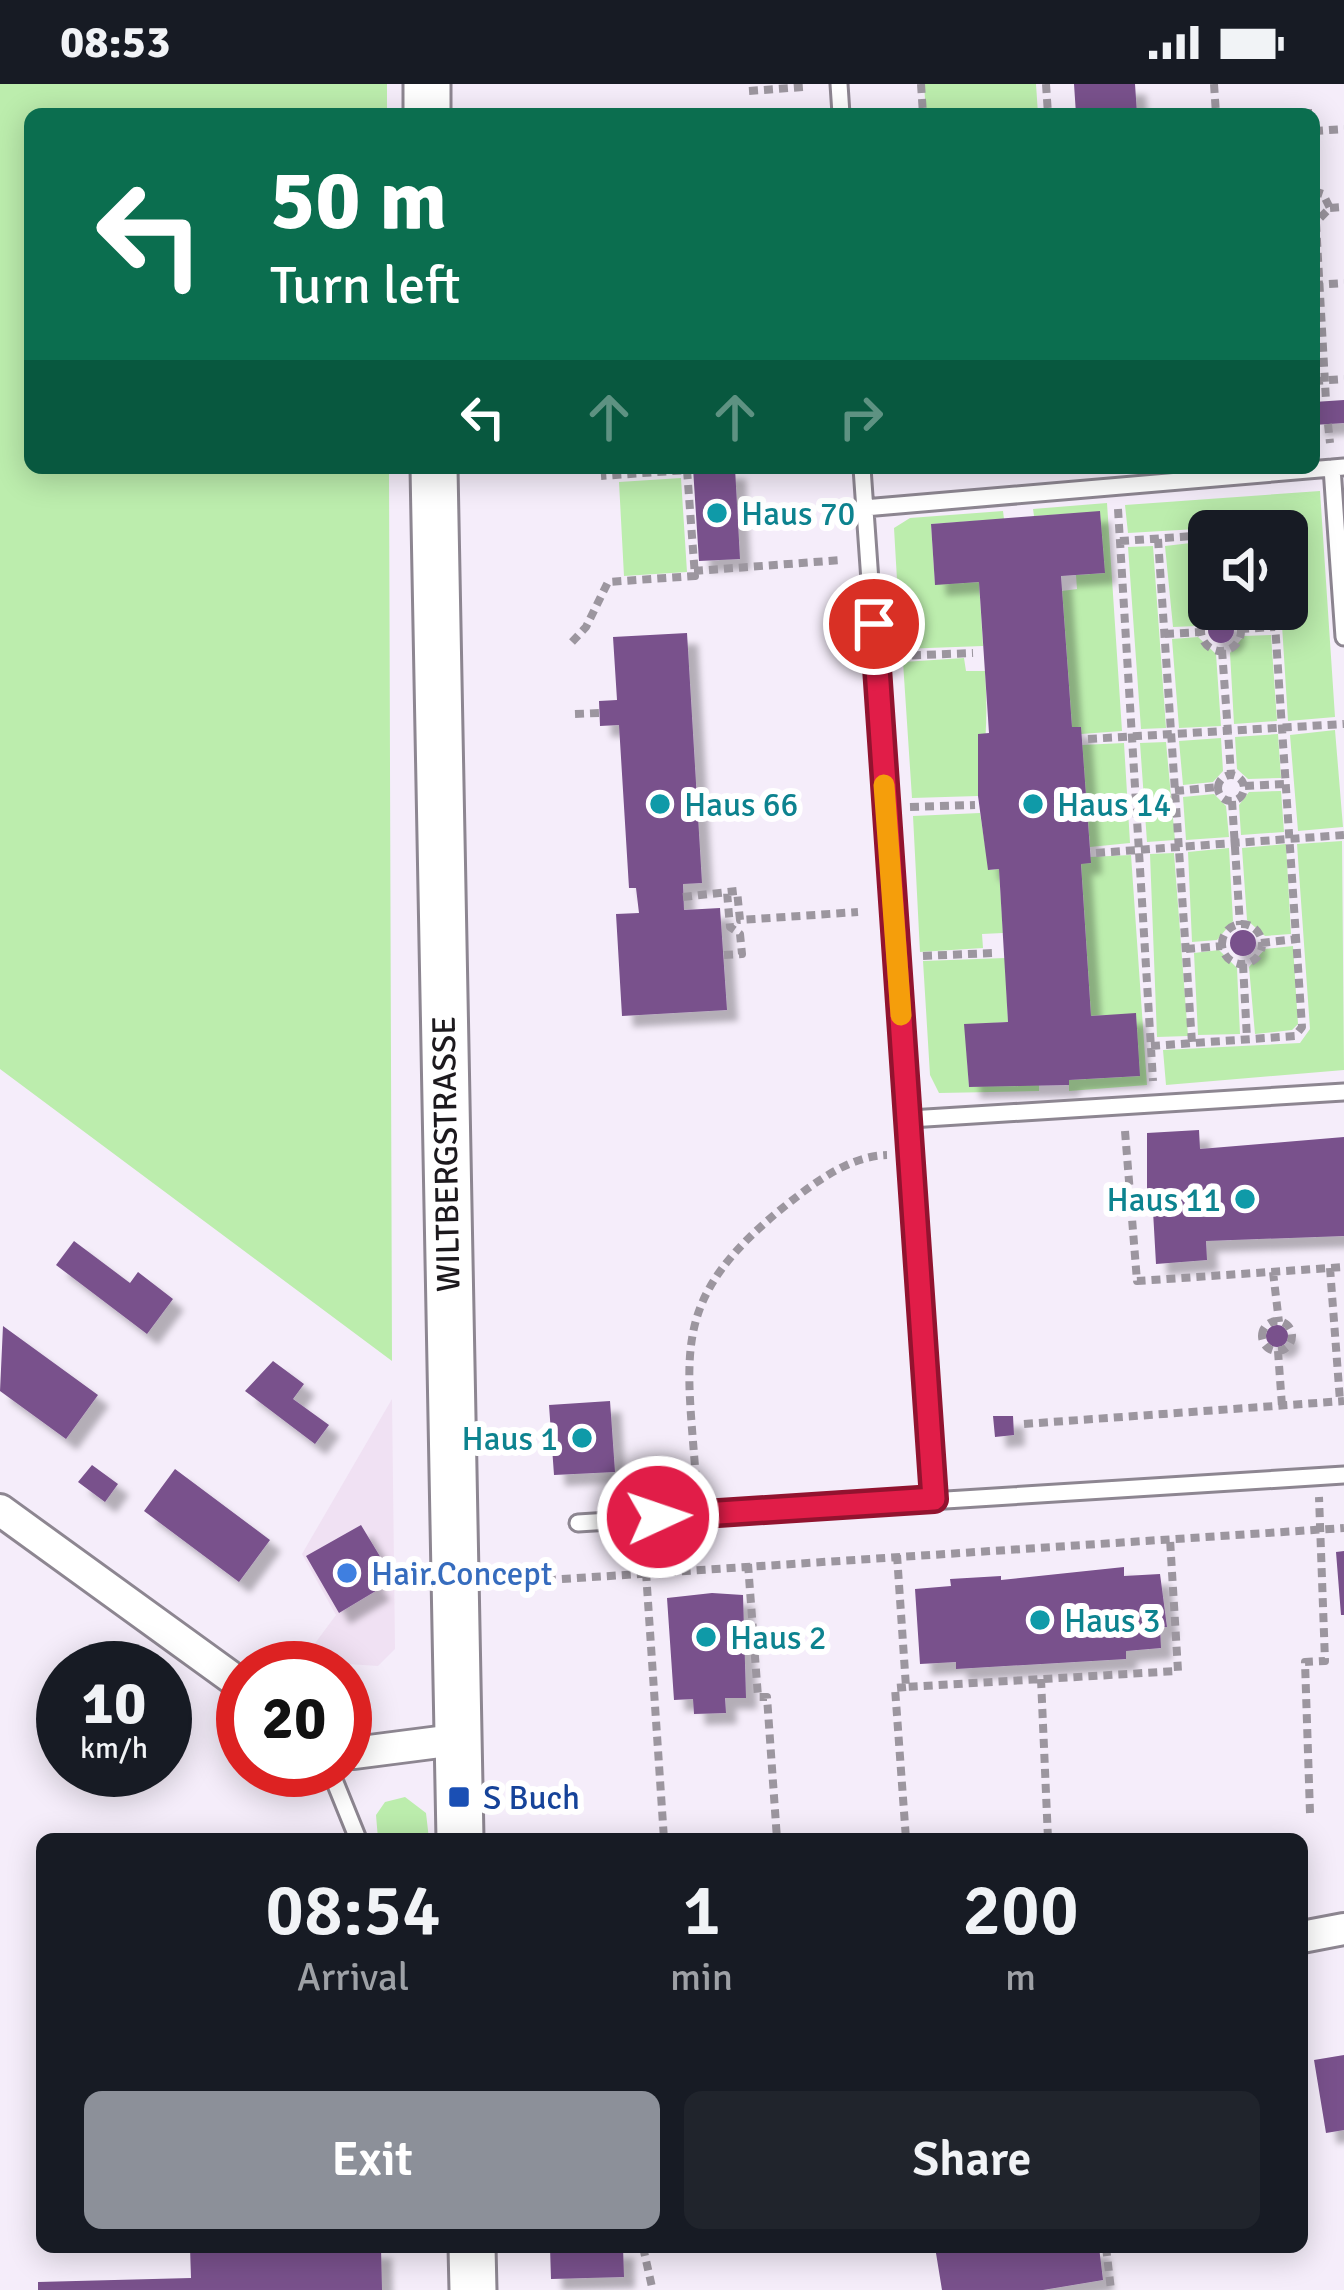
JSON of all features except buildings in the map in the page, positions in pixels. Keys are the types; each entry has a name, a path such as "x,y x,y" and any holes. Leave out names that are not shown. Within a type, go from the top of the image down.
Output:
{"main road":[{"name":"WILTBERGSTRASSE","path":"434,474 460,1833"},
{"path":"472,2253 473,2290"}],"street":[{"path":"0,1510 216,1666"},
{"path":"372,1747 455,1740"},
{"path":"1308,1936 1344,1929"}],"lane":[{"path":"1338,468 1344,638"},
{"path":"862,474 934,1499"},
{"path":"864,508 1275,474"},
{"path":"910,1119 1344,1092"},
{"path":"578,1522 1344,1474"},
{"path":"341,1797 356,1833"}],"path":[{"path":"749,91 803,87"},
{"path":"1320,194 1330,208"},
{"path":"1320,218 1330,208 1344,207"},
{"path":"1320,321 1327,401"},
{"path":"1320,380 1344,379"},
{"path":"601,476 630,474"},
{"path":"572,642 586,627 608,582 695,576 687,474"},
{"path":"1117,489 1155,1104"},
{"path":"1120,541 1188,537"},
{"path":"1158,539 1192,1043"},
{"path":"694,571 869,558"},
{"path":"1165,634 1201,632 1206,643 1222,650 1233,646 1240,630"},
{"path":"1151,1046 1295,1036 1302,1027 1275,630"},
{"path":"1222,650 1231,774 1245,786 1286,784"},
{"path":"876,657 974,652"},
{"path":"575,714 599,713"},
{"path":"1088,740 1344,724"},
{"path":"1175,791 1218,788 1231,774"},
{"path":"1240,925 1232,801 1245,786"},
{"path":"1218,788 1223,799 1232,801"},
{"path":"886,808 975,805"},
{"path":"1096,853 1344,835"},
{"path":"683,898 737,891 740,920 858,912"},
{"path":"724,955 742,954 740,934 730,928 727,892"},
{"path":"1240,925 1256,931 1261,943 1255,959 1243,964 1231,961 1222,946 1226,932 1240,925"},
{"path":"1261,943 1297,939"},
{"path":"1186,949 1222,946"},
{"path":"896,958 993,953"},
{"path":"1243,964 1247,1039"},
{"path":"1123,1105 1137,1281 1344,1267"},
{"path":"699,1515 691,1386 696,1307 749,1237 809,1189 855,1160 913,1154"},
{"path":"1024,1424 1342,1401 1330,1268"},
{"path":"1273,1272 1279,1322 1290,1330 1291,1339 1278,1351"},
{"path":"1278,1351 1265,1346 1262,1336 1265,1327 1279,1322"},
{"path":"1278,1351 1282,1406"},
{"path":"1310,1813 1305,1662 1325,1660 1318,1476"},
{"path":"518,1582 1344,1528"},
{"path":"906,1833 895,1688 1178,1671 1170,1539"},
{"path":"897,1555 905,1687"},
{"path":"748,1564 758,1697 767,1697 776,1833"},
{"path":"646,1573 664,1833"},
{"path":"1040,1679 1048,1833"},
{"path":"644,2253 652,2287"},
{"path":"1107,2253 1111,2290"}],"shaded area":[{"path":"392,1399 395,1649 378,1666 372,1666 372,1641 317,1641 336,1615 302,1554"}],"green space":[{"path":"0,84 387,84 387,108 24,108 24,474 389,474 392,1361 0,1069"},
{"path":"924,84 1036,84 1038,108 926,108"},
{"path":"681,478 687,572 624,576 619,482"},
{"path":"1320,491 1335,717 1288,721 1282,630 1308,630 1308,510 1188,510 1188,529 1128,533 1125,505"},
{"path":"1107,503 1122,731 1081,734 1072,727 1062,591 1077,589 1076,575 1104,573 1100,512 1034,516 1033,509"},
{"path":"1003,511 1004,519 931,524 935,584 979,582 983,646 901,649 894,528 910,518"},
{"path":"1188,543 1188,626 1173,627 1165,546"},
{"path":"1153,546 1166,728 1141,729 1128,547"},
{"path":"1271,635 1277,721 1234,724 1230,653 1244,636"},
{"path":"1198,637 1216,654 1221,726 1179,728 1172,639"},
{"path":"964,658 966,671 985,671 986,735 978,796 912,798 903,662"},
{"path":"1335,730 1343,827 1298,831 1290,735"},
{"path":"1278,734 1281,778 1248,779 1237,769 1235,737"},
{"path":"1221,738 1223,771 1213,782 1183,785 1179,741"},
{"path":"1166,742 1175,840 1147,842 1140,743"},
{"path":"1124,743 1130,843 1090,847 1082,745"},
{"path":"1281,791 1284,832 1241,835 1239,805 1249,792"},
{"path":"1214,794 1226,806 1229,837 1186,840 1183,797"},
{"path":"980,813 989,870 999,869 1003,933 982,934 983,948 920,952 913,816"},
{"path":"1342,841 1344,1070 1166,1085 1163,1050 1300,1043 1310,1029 1297,844"},
{"path":"1286,844 1291,934 1265,936 1247,920 1242,848"},
{"path":"1229,848 1233,921 1217,940 1192,942 1188,852"},
{"path":"1174,853 1188,1036 1157,1037 1150,854"},
{"path":"1131,855 1147,1085 1069,1091 1069,1080 1139,1076 1136,1014 1091,1016 1081,864 1090,857"},
{"path":"1293,946 1298,1024 1292,1030 1255,1034 1249,967 1265,949"},
{"path":"1219,950 1237,968 1240,1034 1198,1035 1194,953"},
{"path":"1005,958 1008,1022 965,1025 969,1087 1039,1082 1039,1091 939,1093 930,1075 923,961"},
{"path":"405,1797 426,1813 428,1833 378,1833 376,1815 385,1802"}],"slow traffic":[{"path":"884,785 901,1015"}],"place":[{"name":"Haus 70","path":"717,513"},
{"name":"Haus 66","path":"660,804"},
{"name":"Haus 14","path":"1033,804"},
{"name":"Haus 11","path":"1245,1199"},
{"name":"Haus 1","path":"582,1438"},
{"name":"Hair.Concept","path":"347,1573"},
{"name":"Haus 3","path":"1040,1620"},
{"name":"Haus 2","path":"706,1637"},
{"name":"S Buch","path":"459,1797"}],"route":[{"path":"658,1517 934,1499 874,624"}]}
